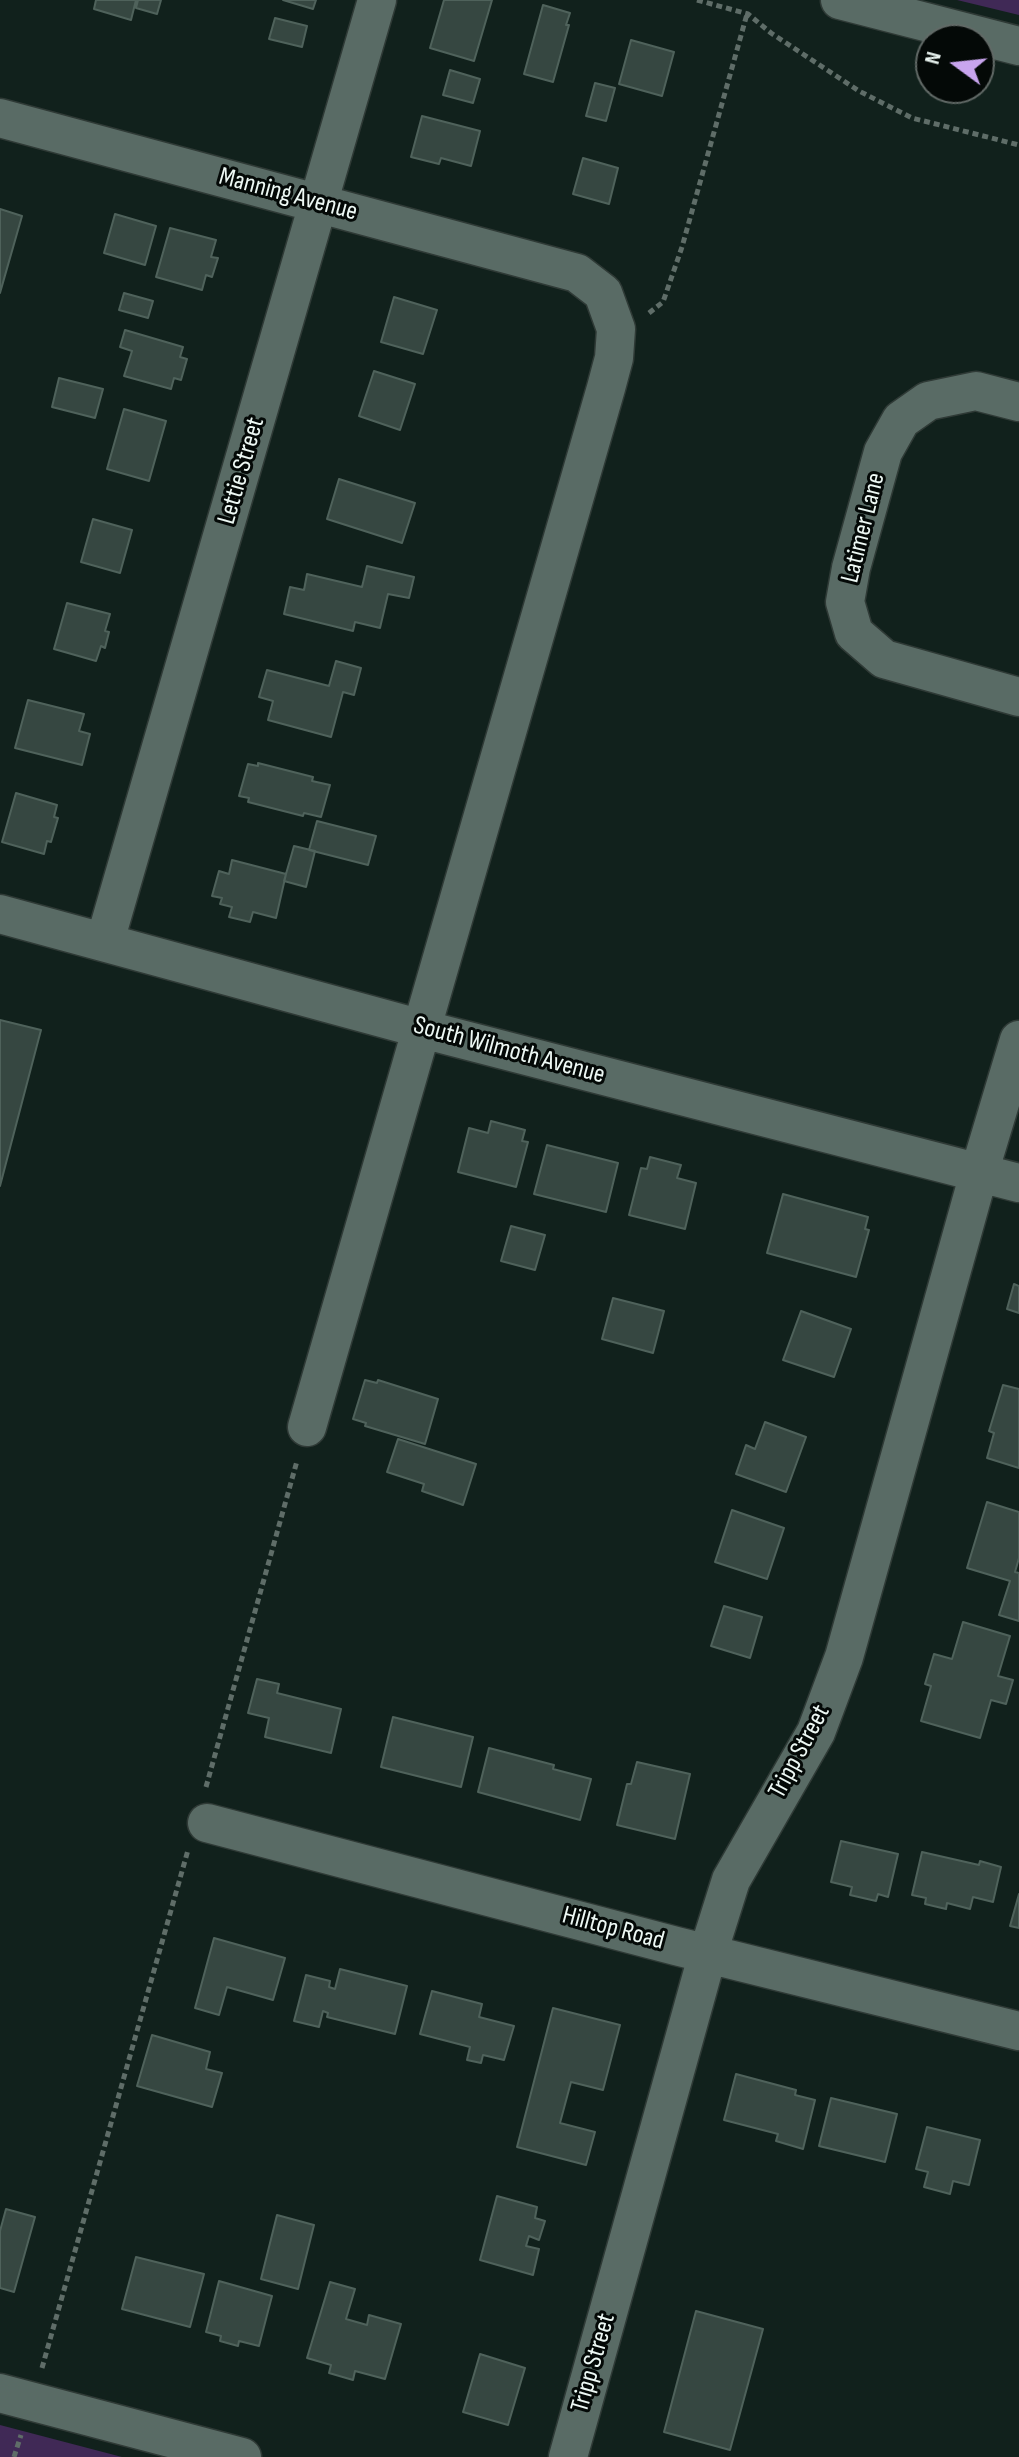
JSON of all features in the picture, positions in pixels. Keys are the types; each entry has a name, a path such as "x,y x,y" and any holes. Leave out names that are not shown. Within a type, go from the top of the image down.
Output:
{"street":[{"name":"Lettie Street","path":"105,941 377,0"},
{"path":"840,0 1019,46"},
{"name":"Manning Avenue","path":"0,118 577,273 603,293 616,329"},
{"path":"307,1427 606,388 614,358 616,329"},
{"name":"Latimer Lane","path":"1019,402 976,391 928,401 901,420 883,452 851,568 845,602 854,633 884,659 1019,697"},
{"name":"South Wilmoth Avenue","path":"0,914 422,1029 1019,1183"},
{"name":"Tripp Street","path":"568,2457 731,1880 816,1732 844,1657 1019,1040"},
{"name":"Hilltop Road","path":"201,1817 708,1953 1019,2031"},
{"path":"0,2393 242,2457"}],"path":[{"path":"697,0 748,14 771,33 859,91 912,118 1019,145"},
{"path":"616,329 636,324 663,302 682,247 748,14"},
{"path":"40,2378 201,1817 307,1427"},
{"path":"14,2457 25,2424"}],"shaded area":[{"path":"957,0 1019,0 1019,15"},
{"path":"0,2425 122,2457 0,2457"}],"building":[{"path":"96,0 136,0 131,20 94,9"},
{"path":"138,0 161,0 157,14 136,8"},
{"path":"283,0 316,0 313,9"},
{"path":"444,0 492,0 474,61 430,48"},
{"path":"543,5 570,13 553,82 524,74"},
{"path":"275,18 307,26 302,47 269,39"},
{"path":"631,40 674,52 662,96 619,84"},
{"path":"450,70 480,79 473,103 443,95"},
{"path":"595,83 615,88 606,121 586,116"},
{"path":"422,116 480,131 471,166 441,158 439,164 411,157"},
{"path":"583,158 618,168 609,204 573,194"},
{"path":"0,209 22,216 0,293"},
{"path":"115,214 156,226 145,265 104,253"},
{"path":"170,228 216,240 211,257 218,258 212,277 206,275 202,290 156,277"},
{"path":"124,293 153,301 148,318 119,310"},
{"path":"394,297 437,310 423,354 381,342"},
{"path":"125,330 183,347 180,357 187,359 181,380 174,378 171,389 124,376 132,351 120,347"},
{"path":"374,371 415,384 400,430 359,416"},
{"path":"59,378 103,389 95,418 52,407"},
{"path":"124,409 166,421 149,481 107,469"},
{"path":"339,479 415,503 402,543 327,519"},
{"path":"93,519 132,530 120,573 81,562"},
{"path":"367,566 414,577 409,598 388,594 380,628 355,622 353,631 284,614 290,587 304,590 307,574 362,587"},
{"path":"67,603 110,614 105,631 109,632 105,648 101,646 96,661 54,649"},
{"path":"336,661 361,668 354,695 343,692 331,737 268,720 273,701 259,697 267,670 329,686"},
{"path":"28,700 84,714 79,731 90,734 82,765 15,748"},
{"path":"258,763 313,777 312,781 330,785 321,817 304,813 303,816 248,802 249,798 239,796 248,764 258,766"},
{"path":"16,793 57,805 54,817 58,818 44,854 2,842"},
{"path":"317,821 376,836 368,865 309,850"},
{"path":"294,846 315,851 306,887 284,881"},
{"path":"232,860 286,874 276,918 253,912 250,922 229,917 232,907 220,904 222,898 212,896 219,871 229,874"},
{"path":"0,1020 41,1030 0,1186"},
{"path":"491,1121 525,1130 522,1141 528,1142 516,1187 458,1172 469,1128 488,1133"},
{"path":"547,1145 618,1163 606,1212 534,1194"},
{"path":"650,1157 681,1165 677,1178 696,1183 685,1229 629,1215 641,1168 647,1169"},
{"path":"783,1194 868,1217 865,1229 869,1230 856,1277 767,1253"},
{"path":"511,1226 545,1235 535,1270 501,1261"},
{"path":"1014,1284 1019,1286 1019,1313 1007,1309"},
{"path":"613,1298 664,1311 653,1353 602,1339"},
{"path":"801,1311 851,1329 834,1377 783,1360"},
{"path":"365,1380 377,1383 378,1380 438,1399 425,1444 365,1426 366,1423 353,1419"},
{"path":"1003,1385 1019,1389 1019,1468 987,1458 994,1433 989,1431"},
{"path":"765,1422 806,1437 786,1492 736,1474 746,1445 755,1449"},
{"path":"398,1439 476,1464 463,1505 422,1491 424,1484 387,1472"},
{"path":"987,1502 1019,1512 1019,1558 1015,1572 1019,1573 1019,1621 999,1615 1010,1581 967,1568"},
{"path":"732,1510 784,1528 767,1579 715,1562"},
{"path":"724,1606 762,1617 750,1658 711,1646"},
{"path":"963,1622 1010,1636 998,1676 1013,1680 1006,1704 991,1700 980,1738 921,1721 931,1686 925,1684 934,1654 952,1659"},
{"path":"257,1679 279,1684 277,1693 341,1709 331,1753 265,1737 269,1718 248,1713"},
{"path":"393,1717 473,1737 461,1787 381,1767"},
{"path":"489,1748 554,1765 553,1769 591,1779 580,1820 478,1792"},
{"path":"637,1762 690,1774 675,1839 617,1825 627,1784 631,1784"},
{"path":"841,1841 898,1854 888,1897 878,1894 876,1901 850,1895 852,1887 831,1882"},
{"path":"922,1852 1001,1867 993,1902 973,1897 970,1909 947,1903 946,1909 925,1904 926,1898 912,1895"},
{"path":"1019,1894 1019,1928 1010,1926"},
{"path":"214,1938 285,1958 273,2000 227,1987 219,2015 195,2008"},
{"path":"340,1969 407,1986 395,2034 327,2017 328,2013 323,2011 319,2027 294,2021 306,1975 330,1981 329,1987 335,1989"},
{"path":"432,1991 482,2004 479,2017 514,2026 504,2060 483,2055 481,2063 467,2060 470,2047 420,2034"},
{"path":"553,2008 620,2025 603,2090 571,2082 560,2123 595,2132 586,2165 517,2147"},
{"path":"152,2035 210,2052 206,2069 222,2073 212,2107 137,2086"},
{"path":"736,2074 796,2090 795,2095 815,2100 803,2149 776,2141 778,2134 724,2120"},
{"path":"831,2098 897,2114 885,2162 819,2146"},
{"path":"927,2127 980,2140 969,2185 953,2181 950,2194 924,2187 928,2172 916,2169"},
{"path":"497,2196 537,2207 535,2218 545,2221 539,2240 529,2236 526,2246 539,2249 533,2275 480,2260"},
{"path":"6,2209 35,2217 14,2292 0,2288 0,2231"},
{"path":"277,2215 314,2225 298,2289 261,2279"},
{"path":"136,2257 204,2274 190,2327 122,2309"},
{"path":"219,2281 272,2296 259,2346 239,2341 238,2346 220,2341 221,2336 206,2332"},
{"path":"330,2282 355,2289 346,2319 367,2325 369,2315 401,2324 385,2379 355,2371 353,2380 329,2373 331,2365 307,2358"},
{"path":"696,2311 763,2329 730,2450 664,2432"},
{"path":"480,2354 525,2368 508,2425 463,2412"}]}
